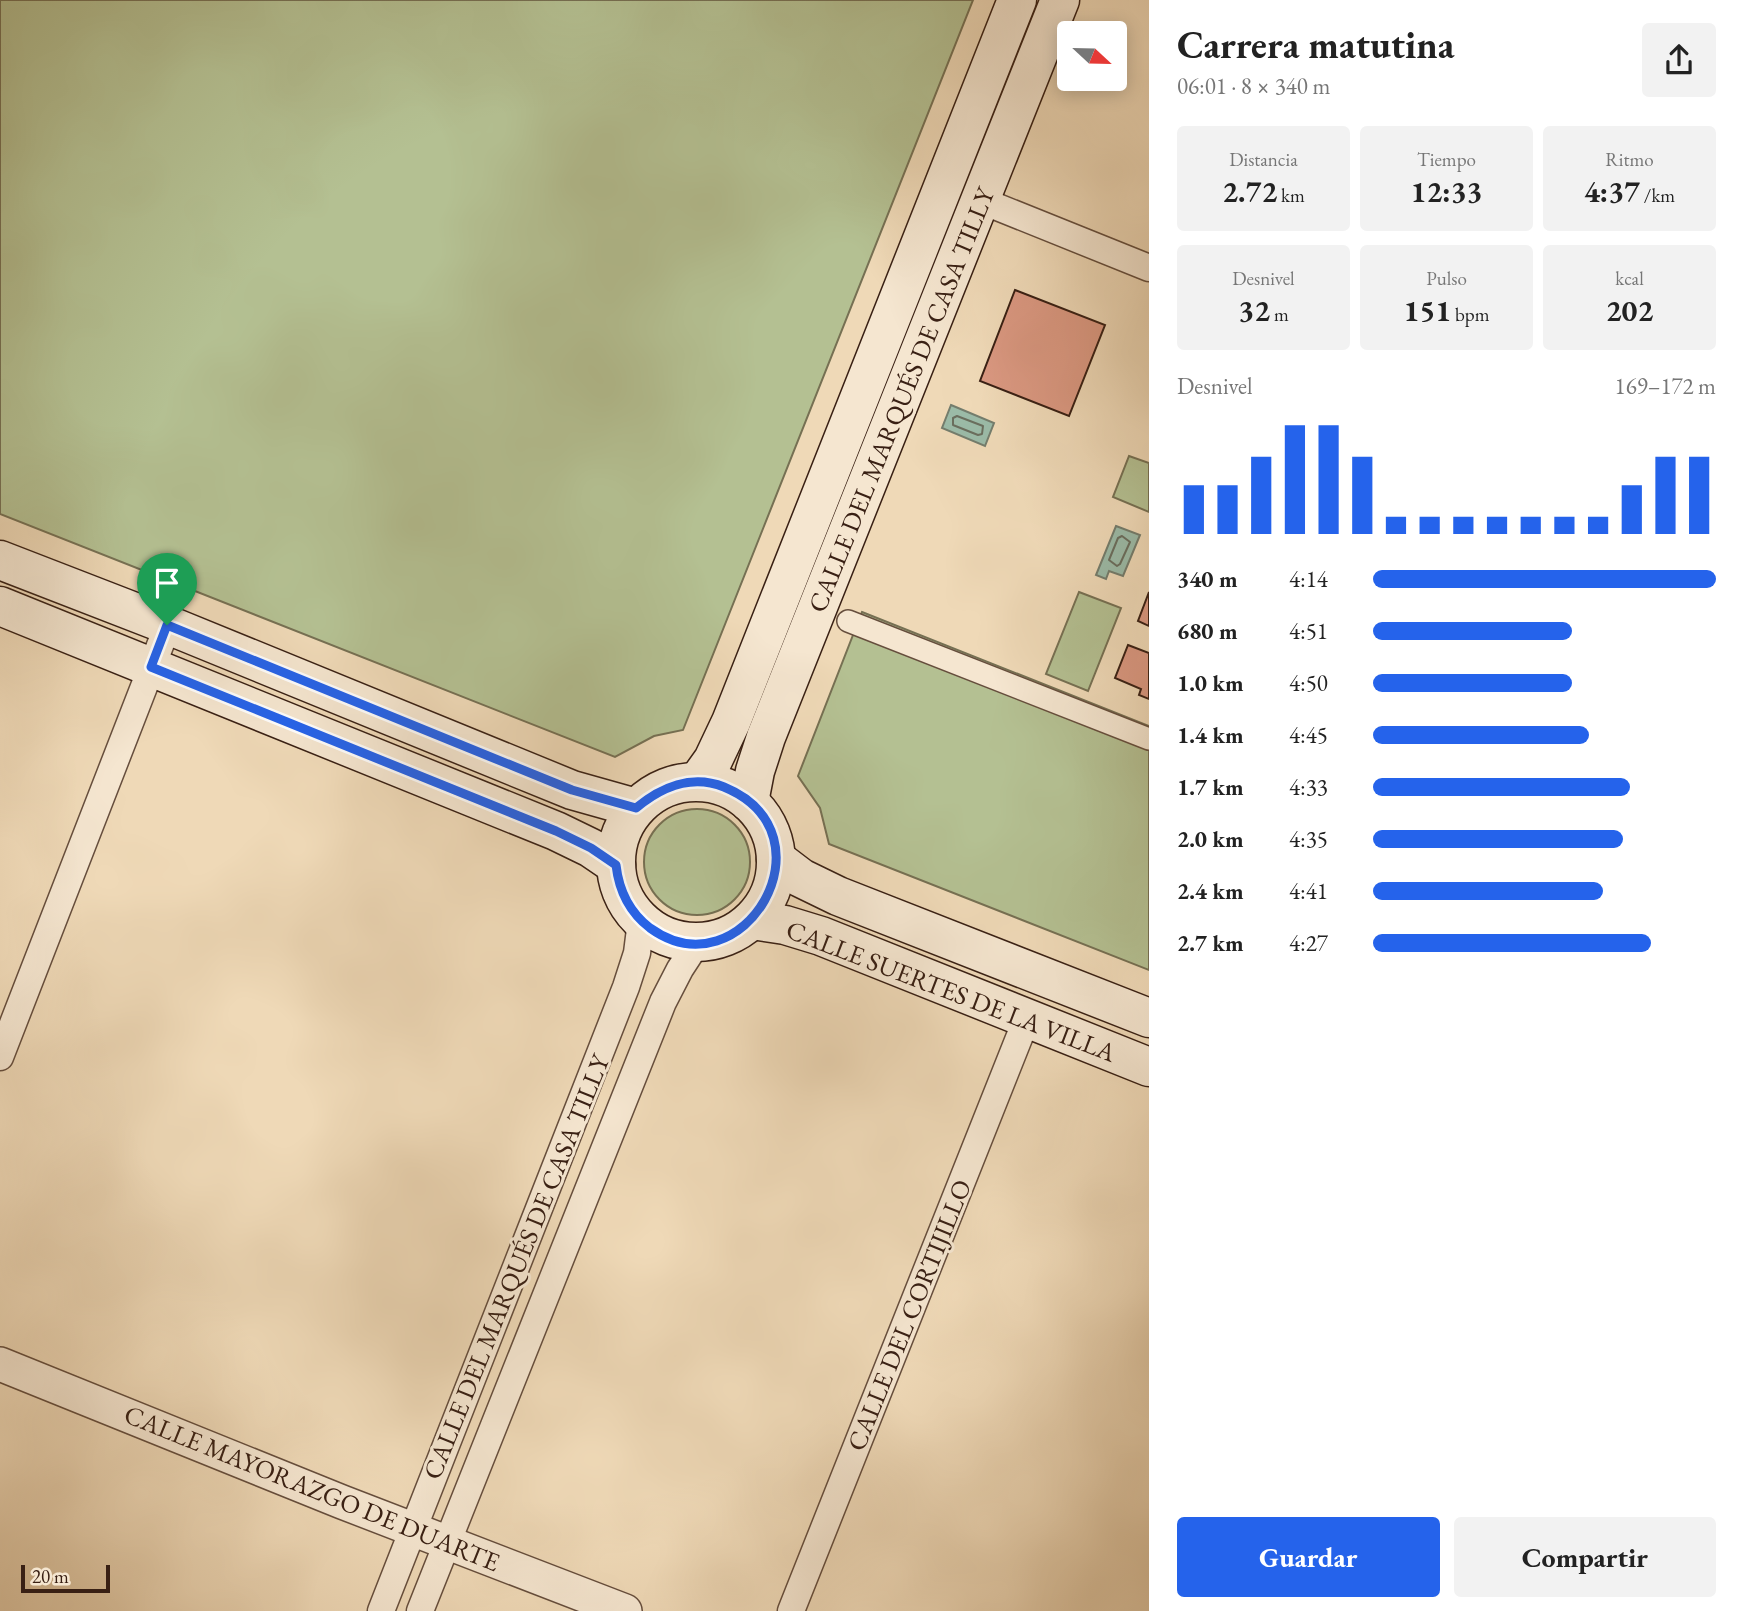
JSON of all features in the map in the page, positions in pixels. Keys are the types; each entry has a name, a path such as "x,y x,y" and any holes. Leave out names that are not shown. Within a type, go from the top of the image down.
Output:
{"main road":[{"name":"CALLE DEL MARQUÉS DE CASA TILLY","path":"698,781 713,760 731,722 1017,0"},
{"name":"CALLE DEL MARQUÉS DE CASA TILLY","path":"749,802 766,737 1060,0"},
{"path":"0,560 572,790 636,808"},
{"path":"0,606 556,831 591,848 616,865"},
{"path":"698,781 717,784 749,802 768,827 776,859 774,881 766,902 752,920 736,932 717,940 697,943 658,933 641,921 623,895 616,865 618,845 625,825 636,808 665,788 698,781"},
{"name":"CALLE SUERTES DE LA VILLA","path":"776,859 801,878 838,896 1149,1018"},
{"name":"CALLE SUERTES DE LA VILLA","path":"752,920 785,925 821,936 1149,1067"}],"street":[{"path":"980,201 1149,268"},
{"path":"848,621 1149,739"},
{"path":"0,1057 167,625"},
{"name":"CALLE DEL MARQUÉS DE CASA TILLY","path":"381,1611 626,988 637,953 641,921"},
{"name":"CALLE DEL MARQUÉS DE CASA TILLY","path":"421,1611 663,1002 697,943"},
{"name":"CALLE DEL CORTIJILLO","path":"791,1611 1027,1018"},
{"name":"CALLE MAYORAZGO DE DUARTE","path":"0,1364 625,1611"}],"shaded area":[{"path":"0,0 973,0 683,730 654,736 615,757 0,514"},
{"path":"1129,456 1149,463 1149,512 1113,497"},
{"path":"1079,592 1121,608 1088,691 1046,674"},
{"path":"862,612 1149,726 1149,970 829,844 820,808 798,776"},
{"path":"697,809 717,813 734,825 746,842 750,862 746,882 734,899 717,911 697,915 677,911 660,899 648,882 644,862 648,842 660,825 677,813"}],"water":[{"path":"951,405 994,423 985,446 942,428"},
{"path":"1116,526 1140,535 1123,576 1109,571 1106,579 1096,575"}],"building":[{"path":"1015,290 1105,325 1069,416 980,381"},
{"path":"1149,592 1149,626 1138,621"},
{"path":"1128,645 1149,653 1149,699 1139,695 1141,689 1115,678"}],"route":[{"path":"167,625 572,790 610,802 636,808 665,788 698,781 717,784 734,791 760,813 774,843 774,881 766,902 752,920 736,932 717,940 697,943 658,933 641,921 631,909 618,881 616,865 591,848 556,831 151,667 167,625"}]}
